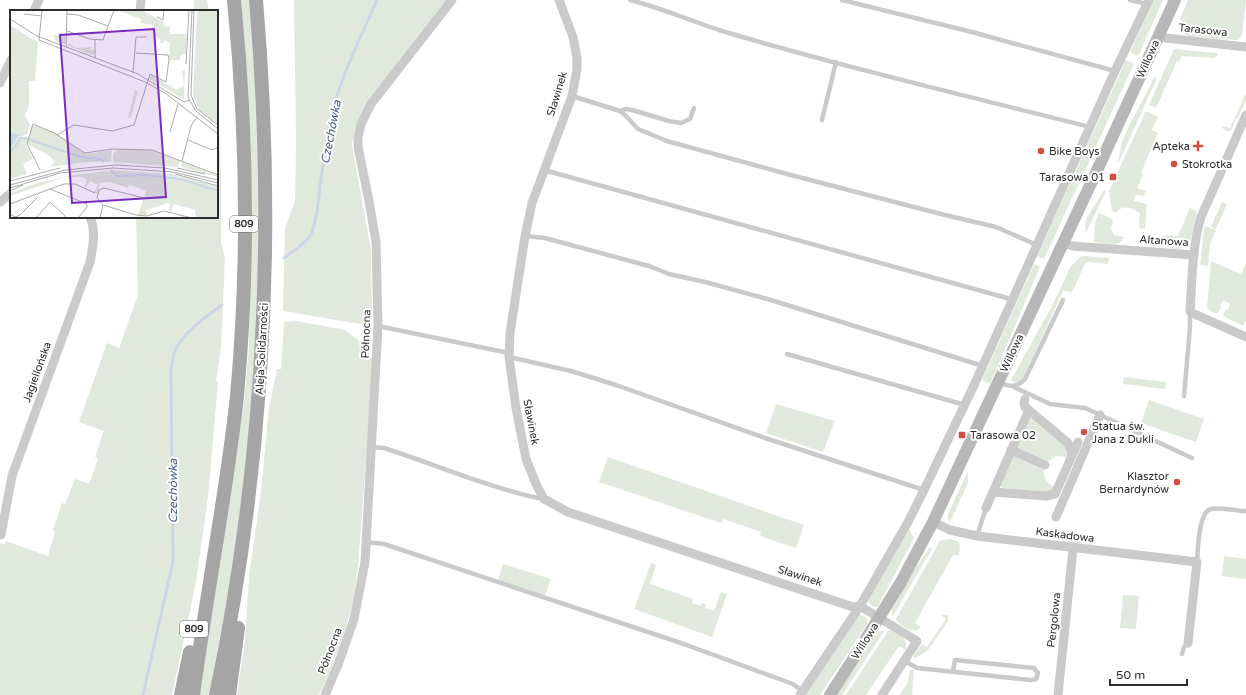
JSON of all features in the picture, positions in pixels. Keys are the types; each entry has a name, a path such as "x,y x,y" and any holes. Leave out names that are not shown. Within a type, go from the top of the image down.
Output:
{"main road":[{"name":"Aleja Solidarności","path":"193,695 233,431 243,302 244,152 240,64 234,0"},
{"name":"Aleja Solidarności","path":"216,695 227,641 240,562 256,427 265,295 266,160 256,0"},
{"path":"260,47 265,0"},
{"name":"809","path":"229,695 241,602 240,562"},
{"name":"809","path":"182,695 198,611 212,565"}],"street":[{"path":"34,10 39,0"},
{"path":"140,10 141,0"},
{"name":"Północna","path":"325,695 338,665 354,619 362,584 365,562 378,326 376,242 358,146 360,130 365,114 371,104 452,0"},
{"name":"Sławinek","path":"559,0 573,37 577,58 577,69 572,96 532,204 510,333 509,355 516,408 526,459 544,500 568,512 853,607 860,606 917,641 904,661"},
{"name":"Willowa","path":"830,695 880,618 917,554 933,522 1175,0"},
{"path":"801,693 860,606 908,522 983,366 1115,71 1148,2"},
{"name":"Tarasowa","path":"1158,35 1166,38 1246,47"},
{"path":"0,83 10,62"},
{"path":"1194,255 1197,229 1201,217 1246,115"},
{"path":"0,202 10,194"},
{"name":"Jagiellońska","path":"1,535 12,476 90,262 94,234 90,218"},
{"name":"Altanowa","path":"1063,243 1073,246 1194,255 1190,312"},
{"path":"1190,312 1246,337"},
{"path":"1025,398 1024,405 1068,443 1072,456"},
{"path":"986,508 1029,410"},
{"path":"993,492 1036,496 1051,496 1055,494 1072,456 1082,444 1100,415"},
{"path":"1055,432 1082,444"},
{"path":"1056,517 1082,444"},
{"path":"1011,450 1045,465"},
{"name":"Kaskadowa","path":"933,522 950,530 976,536 1197,562"},
{"name":"Pergolowa","path":"1058,695 1073,548"},
{"path":"1188,643 1197,562"},
{"path":"882,695 904,661"}],"lane":[{"path":"630,0 658,7 677,16 721,30 930,88 1090,127"},
{"path":"842,0 972,32 1115,71"},
{"path":"1130,0 1148,2"},
{"path":"822,120 836,62"},
{"path":"572,96 620,111 638,129 667,141 787,174 996,227 1037,245"},
{"path":"620,111 626,109 632,110 681,123 690,119 694,108"},
{"path":"544,170 1007,298 1012,301"},
{"path":"526,236 545,238 649,266 668,274 705,282 771,300 983,366"},
{"path":"1014,387 1026,379 1063,300"},
{"path":"1184,396 1190,312"},
{"path":"378,326 509,355 571,371 765,438 924,490"},
{"path":"787,354 965,405"},
{"path":"998,382 1006,386 1014,387 1050,404 1085,408 1192,458"},
{"path":"371,447 384,448 521,495 544,500"},
{"path":"976,536 986,508"},
{"path":"1197,562 1202,519 1206,511 1210,509 1217,509 1246,512"},
{"path":"366,542 384,544 674,640 793,684 801,693"},
{"path":"1182,654 1184,647 1188,643"},
{"path":"904,661 917,668 1031,680 1036,678 1038,673 1034,668 955,660 953,671"}],"shaded area":[{"path":"194,0 207,0 209,10 194,10"},
{"path":"241,0 251,0 261,154 260,287 244,489 232,572 209,695 198,695 244,403 249,346 249,119"},
{"path":"294,0 451,0 365,107 354,131 352,145 371,250 372,311 369,321 360,324 283,311 285,228 295,201 296,140"},
{"path":"1154,0 1163,0 1138,56 1130,52"},
{"path":"1188,0 1246,0 1242,35 1238,40 1234,40 1183,34 1186,30 1180,19"},
{"path":"1174,49 1217,53 1218,55 1214,58 1182,56 1179,62 1177,61 1156,108 1149,105"},
{"path":"1126,60 1134,64 1044,259 1037,256"},
{"path":"1154,77 1157,78 1119,162 1117,162 1124,137"},
{"path":"1246,93 1246,100 1238,118 1236,118 1231,131 1227,131 1222,128 1223,126 1230,128"},
{"path":"218,110 221,172 221,242 225,259 221,348 216,381 218,382 208,497 196,582 172,695 0,695 0,543 5,544 6,541 48,556 55,532 53,530 62,503 65,504 75,479 89,484 98,459 95,457 104,431 79,422 107,343 119,348 138,295 136,219 128,218 218,218"},
{"path":"1146,111 1158,117 1152,130 1158,133 1141,173 1143,175 1137,188 1146,191 1144,196 1136,195 1134,201 1147,204 1145,229 1139,228 1140,213 1128,208 1122,208 1116,213 1112,211 1109,191"},
{"path":"1104,190 1106,191 1086,233 1086,219"},
{"path":"1222,202 1227,204 1216,229 1211,227"},
{"path":"1190,208 1197,211 1194,228 1190,239 1183,247 1178,249 1170,248 1163,243 1162,237 1164,235 1178,236"},
{"path":"1099,213 1112,219 1111,229 1114,235 1124,237 1122,241 1115,244 1094,242 1095,222"},
{"path":"1205,226 1216,230 1210,244 1208,266 1200,265"},
{"path":"1080,257 1109,258 1108,264 1086,262 1072,292 1063,291 1024,376 1021,381 1015,383 1011,380 1053,304 1071,266"},
{"path":"1211,261 1241,274 1246,263 1246,320 1243,326 1223,316 1226,309 1228,310 1230,304 1223,300 1217,314 1209,310 1207,307"},
{"path":"1034,264 1040,267 990,384 982,380"},
{"path":"297,321 345,330 363,344 372,359 372,382 358,566 353,602 343,637 330,672 319,695 237,695 245,641 249,576 261,492 269,407 277,369 281,369 284,322"},
{"path":"1124,377 1166,382 1165,389 1123,384"},
{"path":"1149,400 1204,419 1196,442 1141,423"},
{"path":"776,404 835,421 823,452 766,433"},
{"path":"1031,418 1066,446 1067,457 1056,456 1047,462 1016,448 1029,419"},
{"path":"1013,455 1044,469 1046,480 1054,487 1050,492 1002,488 1000,485"},
{"path":"608,457 804,525 796,548 760,536 761,532 723,519 721,523 599,482"},
{"path":"968,471 968,483 950,522 948,519 948,514"},
{"path":"909,529 914,538 878,606 871,606 868,600"},
{"path":"1064,534 1092,538 1092,545 1089,545 1089,538 1082,538 1081,544 1062,542"},
{"path":"951,539 959,542 959,555 953,555 915,623 921,627 915,630 906,628 897,622 896,619 940,541"},
{"path":"930,547 932,549 892,617 892,609 913,572"},
{"path":"1224,556 1246,559 1246,579 1222,576"},
{"path":"651,563 656,565 650,584 693,599 692,603 701,606 702,603 706,604 705,608 714,611 721,592 727,594 712,637 634,609"},
{"path":"503,564 551,579 544,598 498,580"},
{"path":"1123,595 1139,596 1136,629 1120,628"},
{"path":"860,615 867,618 867,624 820,695 805,695 857,616"},
{"path":"941,615 948,615 948,621 928,650 914,659 914,655 922,644 927,647 946,619"},
{"path":"885,630 842,695 837,695 877,634"},
{"path":"890,630 900,635 905,640 907,646 906,650 899,646 866,695 846,695 888,631"},
{"path":"910,670 914,670 912,695 899,695 907,684"}],"waterway":[{"name":"Czechówka","path":"284,258 306,241 311,234 315,222 332,112 349,63 377,0"},
{"name":"Czechówka","path":"143,695 173,561 171,372 174,353 178,344 189,331 222,305"}],"place":[{"name":"Apteka","path":"1198,146"},
{"name":"Bike Boys","path":"1041,151"},
{"name":"Stokrotka","path":"1174,164"},
{"name":"Tarasowa 01","path":"1113,177"},
{"name":"Statua św. Jana z Dukli","path":"1084,432"},
{"name":"Tarasowa 02","path":"962,435"},
{"name":"Klasztor Bernardynów","path":"1177,482"}]}
